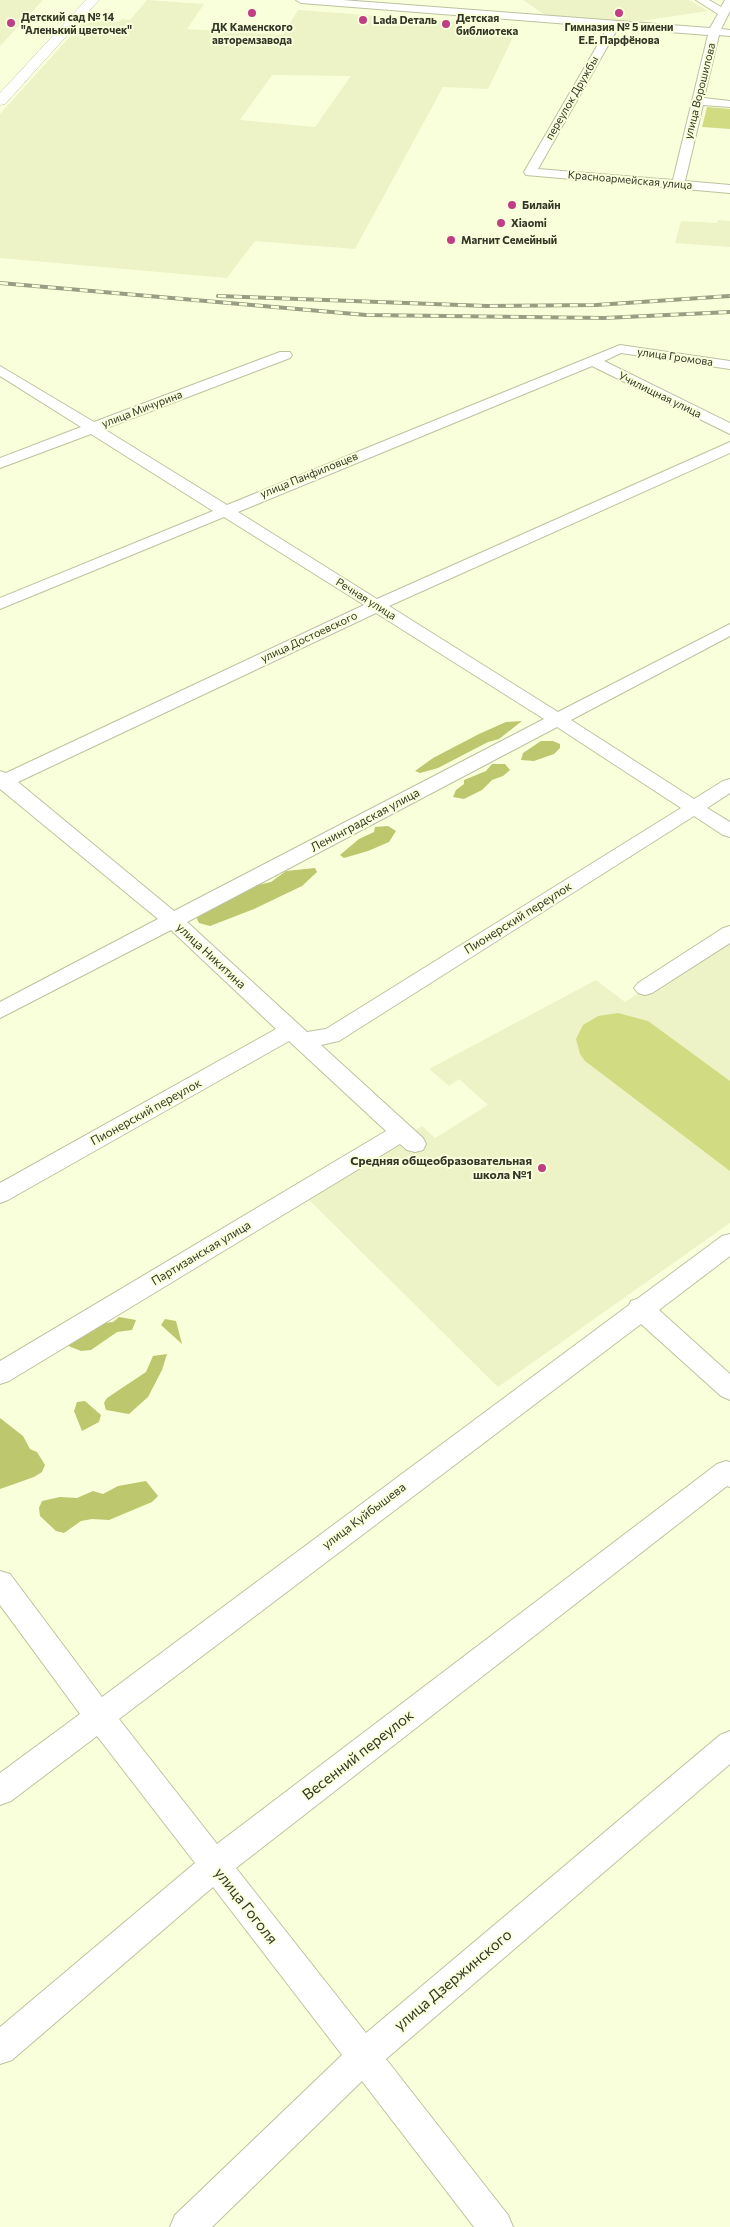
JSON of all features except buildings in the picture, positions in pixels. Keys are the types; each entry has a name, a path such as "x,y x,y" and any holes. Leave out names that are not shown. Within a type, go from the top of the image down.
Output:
{"main road":[{"path":"0,101 93,0"}],"street":[{"path":"301,0 730,33"},
{"path":"701,0 727,8"},
{"path":"513,4 533,18"},
{"path":"702,15 727,8"},
{"name":"улица Ворошилова","path":"678,184 714,32 727,8"},
{"path":"634,26 683,18"},
{"name":"переулок Дружбы","path":"530,172 614,24"},
{"path":"697,101 730,104"},
{"name":"Красноармейская улица","path":"530,172 730,188"},
{"name":"улица Панфиловцев","path":"0,604 223,510 620,349"},
{"name":"улица Громова","path":"620,349 730,365"},
{"name":"улица Мичурина","path":"0,463 285,355"},
{"name":"Училищная улица","path":"591,360 730,429"},
{"name":"Речная улица","path":"0,370 557,719 730,831"},
{"name":"улица Достоевского","path":"2,780 376,606 730,447"},
{"name":"Ленинградская улица","path":"0,1011 730,629"},
{"name":"улица Никитина","path":"2,780 173,921 409,1138"},
{"name":"Пионерский переулок","path":"0,1194 297,1035 331,1036 730,785"},
{"path":"645,988 730,933"},
{"name":"Партизанская улица","path":"0,1374 409,1138"},
{"name":"улица Куйбышева","path":"0,1791 640,1308 730,1243"},
{"path":"640,1308 730,1389"},
{"name":"Весенний переулок","path":"0,2048 215,1866 728,1474"},
{"name":"улица Гоголя","path":"0,1583 99,1716 496,2227"},
{"name":"улица Дзержинского","path":"187,2227 363,2056 730,1745"}],"shaded area":[{"name":"Детский сад № 14 \"Аленький цветочек\"","path":"0,0 43,0 0,46"},
{"path":"147,0 204,4 187,29 283,35 298,10 460,22 455,33 513,37 488,89 443,87 355,249 255,241 227,278 0,258 0,114 86,19 119,22 122,19 130,20","holes":["272,75 351,76 315,127 240,120"]},
{"name":"Гимназия № 5 имени Е.Е. Парфёнова","path":"523,0 689,0 708,11 634,22 545,15"},
{"path":"718,220 730,221 730,247 675,243 681,221 717,223"},
{"name":"Средняя общеобразовательная школа №1","path":"730,938 730,1223 498,1387 306,1197 422,1126 435,1138 488,1105 459,1079 449,1086 429,1069 596,980 625,1002"}],"green space":[{"path":"707,107 730,109 730,129 702,127"},
{"path":"522,721 499,739 488,742 438,768 420,773 415,771 433,758 479,734 506,722"},
{"path":"541,741 553,741 560,744 560,748 554,754 534,761 521,760 523,753"},
{"path":"492,764 505,764 510,770 503,776 492,780 482,790 464,799 453,797 456,790 464,784 464,780 486,771"},
{"path":"388,826 396,831 389,842 344,858 340,855 359,839 374,832 375,827"},
{"path":"315,868 317,872 302,886 254,909 210,926 199,923 197,919 198,915 253,886 271,882 286,871"},
{"path":"618,1013 648,1021 730,1081 730,1171 585,1061 580,1054 576,1039 583,1025 598,1016"},
{"path":"119,1317 136,1320 132,1330 117,1332 91,1350 81,1351 66,1345 98,1324 113,1322"},
{"path":"165,1319 176,1321 182,1344 161,1325"},
{"path":"167,1354 162,1370 148,1397 129,1414 106,1410 104,1403 107,1398 146,1372 153,1356"},
{"path":"85,1401 101,1415 99,1422 82,1431 74,1411 77,1402"},
{"path":"0,1418 23,1436 30,1449 37,1452 45,1465 42,1472 34,1477 0,1489"},
{"path":"146,1481 158,1496 152,1502 109,1520 92,1519 81,1521 64,1533 56,1531 40,1516 39,1508 42,1501 60,1497 77,1498 93,1491 103,1494 118,1486"}],"railway":[{"path":"0,283 366,315 604,318 730,312"},
{"path":"218,296 487,306 596,305 730,296"}],"place":[{"name":"ДК Каменского авторемзавода","path":"252,13"},
{"name":"Гимназия № 5 имени Е.Е. Парфёнова","path":"619,13"},
{"name":"Lada Dеталь","path":"363,20"},
{"name":"Детский сад № 14 \"Аленький цветочек\"","path":"11,23"},
{"name":"Детская библиотека","path":"446,24"},
{"name":"Билайн","path":"512,205"},
{"name":"Xiaomi","path":"501,223"},
{"name":"Магнит Семейный","path":"451,240"},
{"name":"Средняя общеобразовательная школа №1","path":"542,1168"}]}
